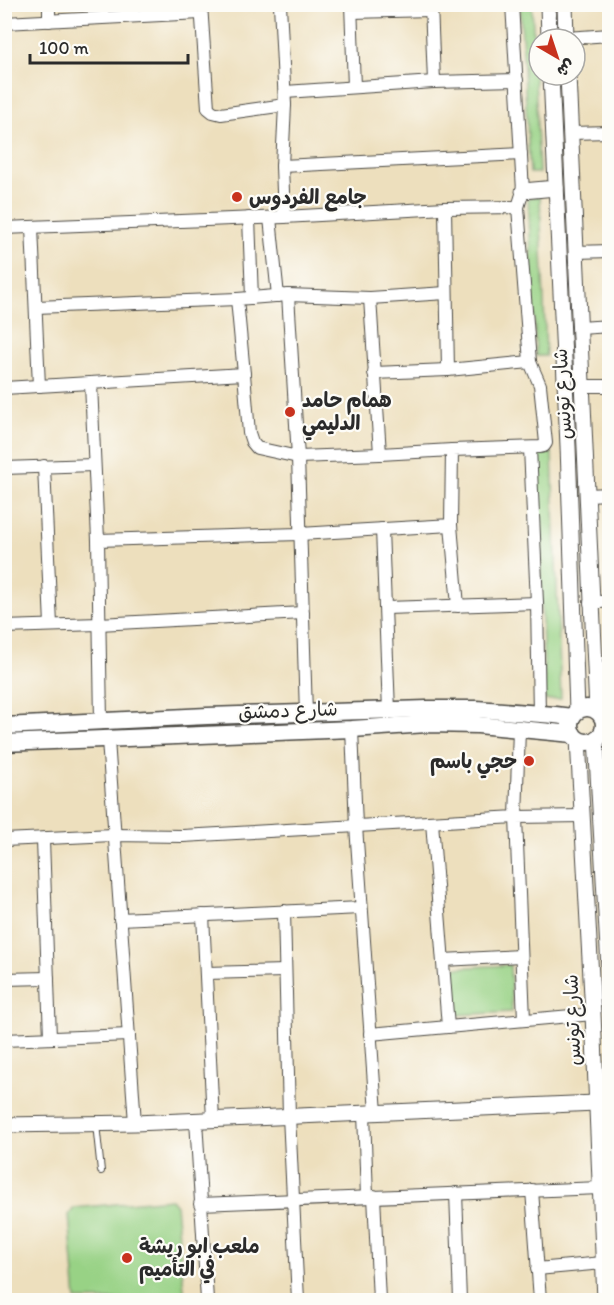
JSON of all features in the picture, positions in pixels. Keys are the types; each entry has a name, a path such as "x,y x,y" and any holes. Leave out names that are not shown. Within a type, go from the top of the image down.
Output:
{"main road":[{"path":"587,708 602,715 602,736 587,741 575,725 587,708"},
{"name":"شارع دمشق","path":"4,726 207,716 468,709 539,714 575,725"},
{"name":"شارع دمشق","path":"4,743 444,724 519,729 575,725"}],"street":[{"path":"49,4 49,21"},
{"path":"280,4 285,99 282,166 284,217"},
{"path":"513,4 523,191 518,207 530,362 540,385 546,432 544,446"},
{"path":"548,4 549,27"},
{"path":"565,4 566,27"},
{"path":"354,87 351,8 431,7 434,82"},
{"path":"4,23 49,21 131,11 201,9 208,108 221,114 285,99 354,87 517,80"},
{"path":"587,37 609,35"},
{"name":"شارع تونس","path":"551,87 568,446 575,725 583,816 596,1103 603,1198 605,1300"},
{"name":"شارع تونس","path":"568,87 590,603 602,669 602,715"},
{"path":"571,134 609,132"},
{"path":"282,166 521,154"},
{"path":"523,191 556,188"},
{"path":"4,228 270,218 445,208 518,207"},
{"path":"445,208 448,370"},
{"path":"249,218 252,298"},
{"path":"270,218 283,296 298,457 306,714"},
{"path":"32,227 39,386"},
{"path":"576,252 609,251"},
{"path":"36,307 283,296 370,298 446,293"},
{"path":"370,298 380,454"},
{"path":"237,299 249,433 257,448 298,457 568,446"},
{"path":"580,328 609,326"},
{"path":"374,372 448,370 530,362"},
{"path":"4,388 244,374"},
{"path":"91,384 98,540 101,722"},
{"path":"582,386 609,386"},
{"path":"530,448 539,714"},
{"path":"452,450 452,525 458,606"},
{"path":"4,468 94,465"},
{"path":"44,466 51,625"},
{"path":"587,495 609,494"},
{"path":"98,540 300,534 452,525"},
{"path":"382,529 389,711"},
{"path":"590,603 609,602"},
{"path":"386,608 537,603"},
{"path":"4,627 303,614"},
{"path":"352,729 370,1034 371,1197 379,1300"},
{"path":"519,729 516,817 524,1020"},
{"name":"شارع تونس","path":"602,736 609,985"},
{"path":"108,740 135,1123"},
{"path":"4,840 113,835 183,836 516,817 583,816"},
{"path":"432,822 448,1027"},
{"path":"43,840 50,1038"},
{"path":"120,919 361,908"},
{"path":"284,911 298,1300"},
{"path":"203,915 213,1120"},
{"path":"443,960 521,956"},
{"path":"206,973 285,971"},
{"path":"4,979 48,978"},
{"path":"370,1034 593,1014"},
{"path":"4,1040 129,1035"},
{"path":"4,1125 135,1123 596,1103"},
{"path":"196,1120 207,1300"},
{"path":"200,1204 532,1190 603,1198"},
{"path":"532,1190 540,1300"},
{"path":"456,1193 460,1300"},
{"path":"537,1269 603,1263"}],"lane":[{"path":"96,1123 101,1172"}],"green space":[{"path":"520,5 532,5 533,27 527,27 527,87 535,87 539,173 530,173"},
{"path":"540,196 546,356 536,356 528,198"},
{"path":"536,453 552,453 561,699 545,700"},
{"path":"510,965 512,1012 455,1015 452,968"},
{"name":"ملعب ابو ريشة في التأميم","path":"171,1199 176,1205 185,1300 76,1300 69,1215 74,1208"}],"place":[{"name":"جامع الفردوس","path":"237,197"},
{"name":"همام حامد الدليمي","path":"290,412"},
{"name":"حجي باسم","path":"529,761"},
{"name":"ملعب ابو ريشة في التأميم","path":"127,1258"}]}
